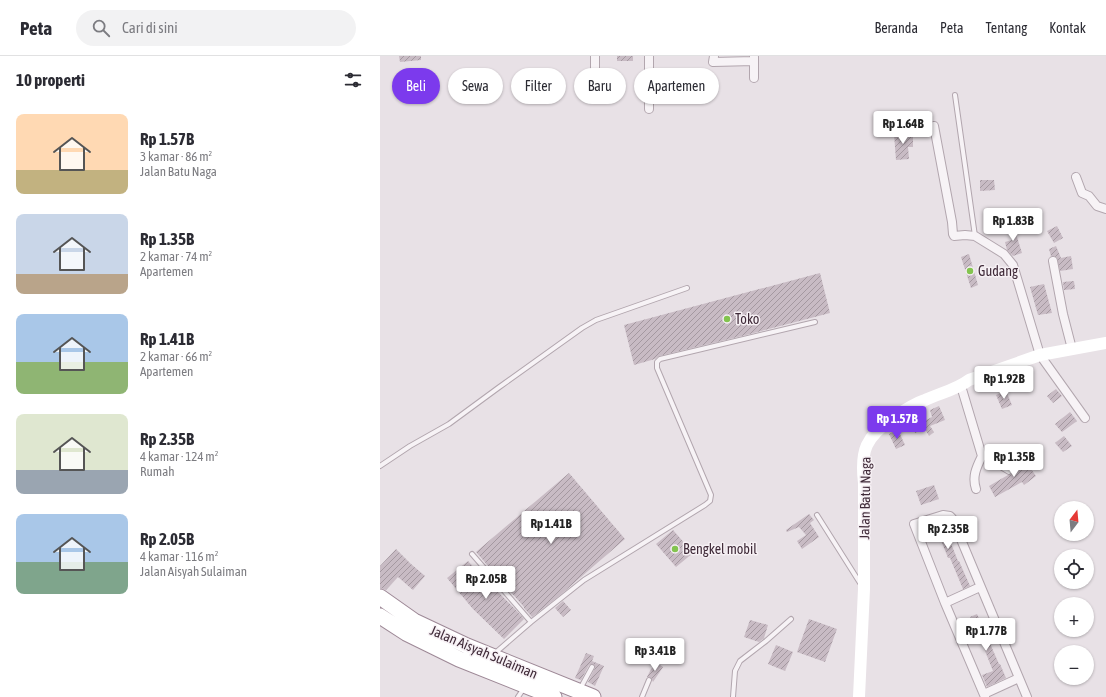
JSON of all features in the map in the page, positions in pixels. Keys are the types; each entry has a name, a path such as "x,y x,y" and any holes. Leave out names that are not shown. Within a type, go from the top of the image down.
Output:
{"highway":[{"name":"Jalan Aisyah Sulaiman","path":"380,597 414,622 467,646 593,697"},
{"name":"Jalan Aisyah Sulaiman","path":"380,616 406,633 522,691 554,697"}],"street":[{"path":"595,56 595,68"},
{"path":"649,56 649,109"},
{"path":"714,56 714,62 754,59 754,78"},
{"path":"934,126 954,236 975,236 1004,254 1013,265 1040,355 1085,418"},
{"path":"1076,177 1082,193 1089,196 1097,206 1106,209"},
{"path":"1053,261 1063,314 1072,349"},
{"name":"Jalan Batu Naga","path":"859,697 864,589 864,483 862,468 866,449 873,435 905,410 923,400 961,386 969,380 1040,355 1106,343"},
{"path":"961,386 982,456 976,467 973,481 976,489"},
{"path":"1018,678 984,695 914,524 943,515 950,516 952,518 1027,697"},
{"path":"945,602 980,587"}],"lane":[{"path":"955,95 975,236"},
{"path":"380,466 410,446 449,424 582,328 596,320 687,288"},
{"path":"492,656 531,622 584,580 706,505 710,501 712,495 657,368 657,362 663,358 815,322"},
{"path":"982,456 1009,472"},
{"path":"817,515 864,589"},
{"path":"472,554 531,622"},
{"path":"734,697 736,666 740,661 791,619"},
{"path":"579,691 592,667"},
{"path":"642,697 649,680"}],"building":[{"path":"399,56 421,56 421,60 400,62"},
{"path":"617,56 633,56 633,61 617,61"},
{"path":"913,133 913,147 908,147 909,159 896,160 894,134"},
{"path":"980,180 994,180 995,190 980,191"},
{"path":"1014,225 1018,233 1016,234 1022,253 1013,256 1007,250 1005,242 1012,240 1007,228"},
{"path":"1057,226 1063,238 1054,243 1047,231"},
{"path":"1056,246 1061,258 1071,256 1073,269 1060,271 1057,258 1051,256 1049,249"},
{"name":"Gudang","path":"969,254 978,285 971,288 961,257"},
{"name":"Toko","path":"820,273 830,313 659,356 655,359 634,365 624,325"},
{"path":"1074,281 1075,289 1064,290 1063,282"},
{"path":"1044,284 1052,313 1038,315 1030,287"},
{"path":"1056,389 1062,396 1053,403 1047,396"},
{"path":"1006,391 1012,405 1002,409 996,395"},
{"path":"939,406 945,420 930,426 934,432 929,436 925,429 915,433 913,427 932,417 930,410"},
{"path":"1070,412 1077,421 1062,432 1055,424"},
{"path":"898,430 905,445 896,449 889,434"},
{"path":"1064,436 1072,446 1063,452 1055,443"},
{"path":"1023,458 1036,476 1024,485 1022,482 995,497 989,486 1008,475 1011,475 1014,471 1011,466"},
{"path":"569,473 625,539 559,596 532,617 476,552"},
{"path":"934,485 939,499 921,505 916,491"},
{"path":"809,514 814,520 810,523 819,537 802,549 797,541 806,535 799,527 787,532 786,530"},
{"path":"940,522 946,531 970,586 963,589 950,558 948,558 938,532 925,538 922,529"},
{"name":"Bengkel mobil","path":"673,530 693,553 676,567 656,544"},
{"path":"396,549 425,576 413,590 398,577 386,590 380,588 380,566"},
{"path":"468,561 492,588 493,587 524,619 504,639 473,609 447,578"},
{"path":"563,601 571,610 563,617 555,608"},
{"path":"977,614 1006,678 987,687 982,675 993,671 975,626 963,631 960,623"},
{"path":"809,619 837,629 825,662 797,652"},
{"path":"750,620 768,625 764,638 759,642 744,637"},
{"path":"776,645 793,652 785,671 768,664"},
{"path":"586,653 594,656 592,661 604,666 595,686 588,682 595,668 593,664 589,665 581,680 575,678"},
{"path":"657,663 663,667 653,682 651,678 647,677 651,669"}],"place":[{"name":"Gudang","path":"970,271"},
{"name":"Toko","path":"727,319"},
{"name":"Bengkel mobil","path":"675,549"}]}
